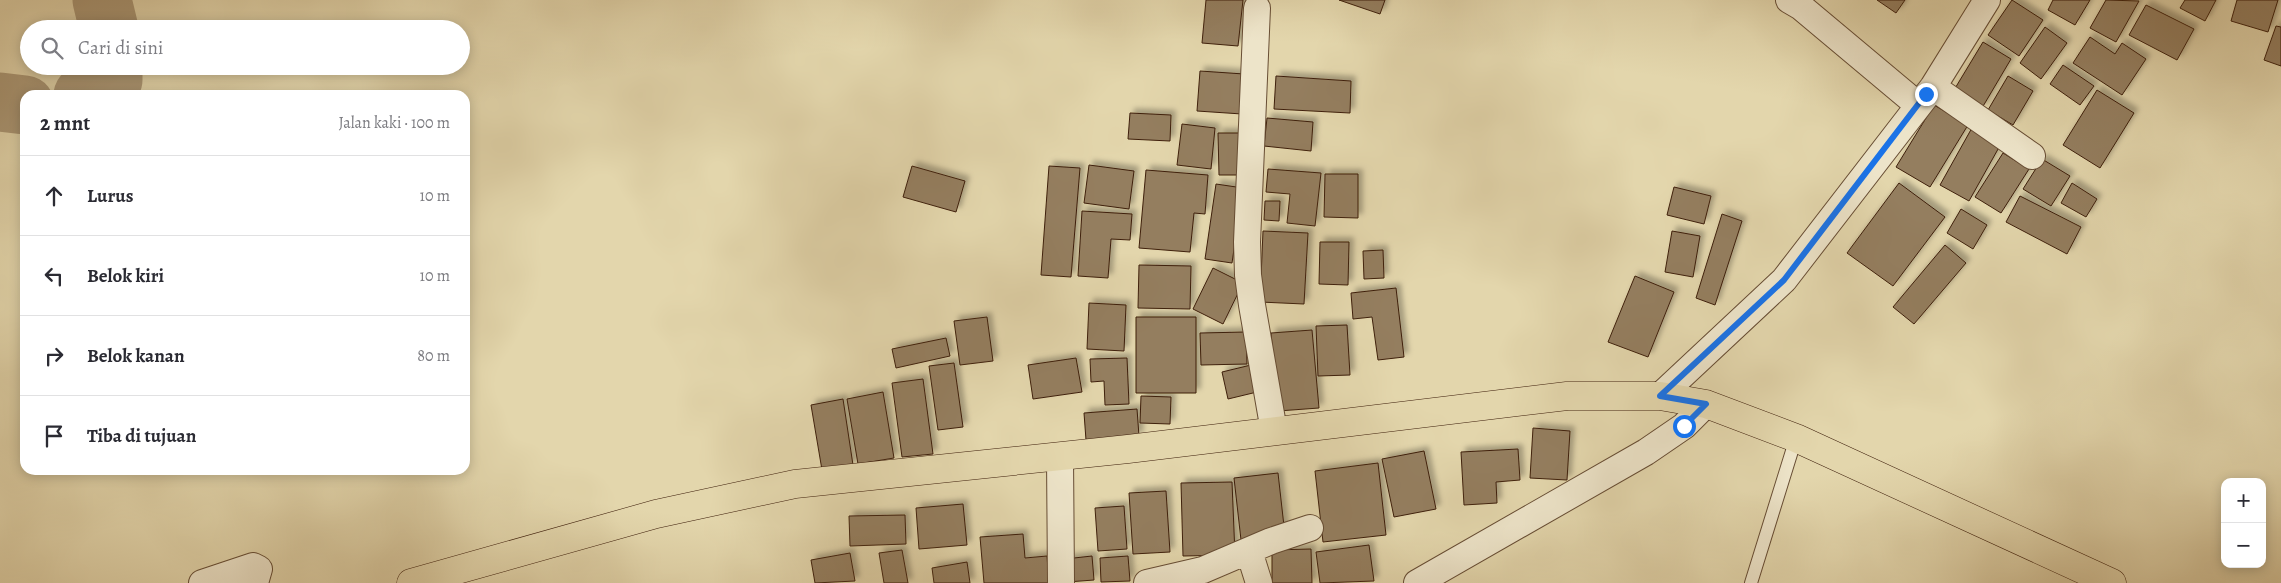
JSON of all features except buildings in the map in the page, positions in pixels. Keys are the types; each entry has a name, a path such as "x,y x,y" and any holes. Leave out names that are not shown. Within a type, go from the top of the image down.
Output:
{"main road":[{"path":"411,583 656,514 795,484 1060,457 1567,396 1660,396 1706,404 1796,438 2112,583"}],"street":[{"path":"1789,0 1926,96 2032,156"},
{"path":"1660,396 1784,280 1926,96 1988,0"},
{"path":"1257,8 1247,242 1248,275 1274,431"},
{"path":"1417,583 1646,452 1684,426 1706,404"},
{"path":"1060,457 1061,583"},
{"path":"1147,583 1204,577 1249,551 1310,528"},
{"path":"1249,551 1258,583"},
{"path":"202,583 253,566 259,572 255,583"}],"lane":[{"path":"1751,583 1796,438"}],"waterway":[{"path":"102,0 107,20"},
{"path":"93,90 113,80 113,75"},
{"path":"0,102 20,104"}],"route":[{"path":"1684,426 1706,404 1660,396 1784,280 1926,94"}]}
